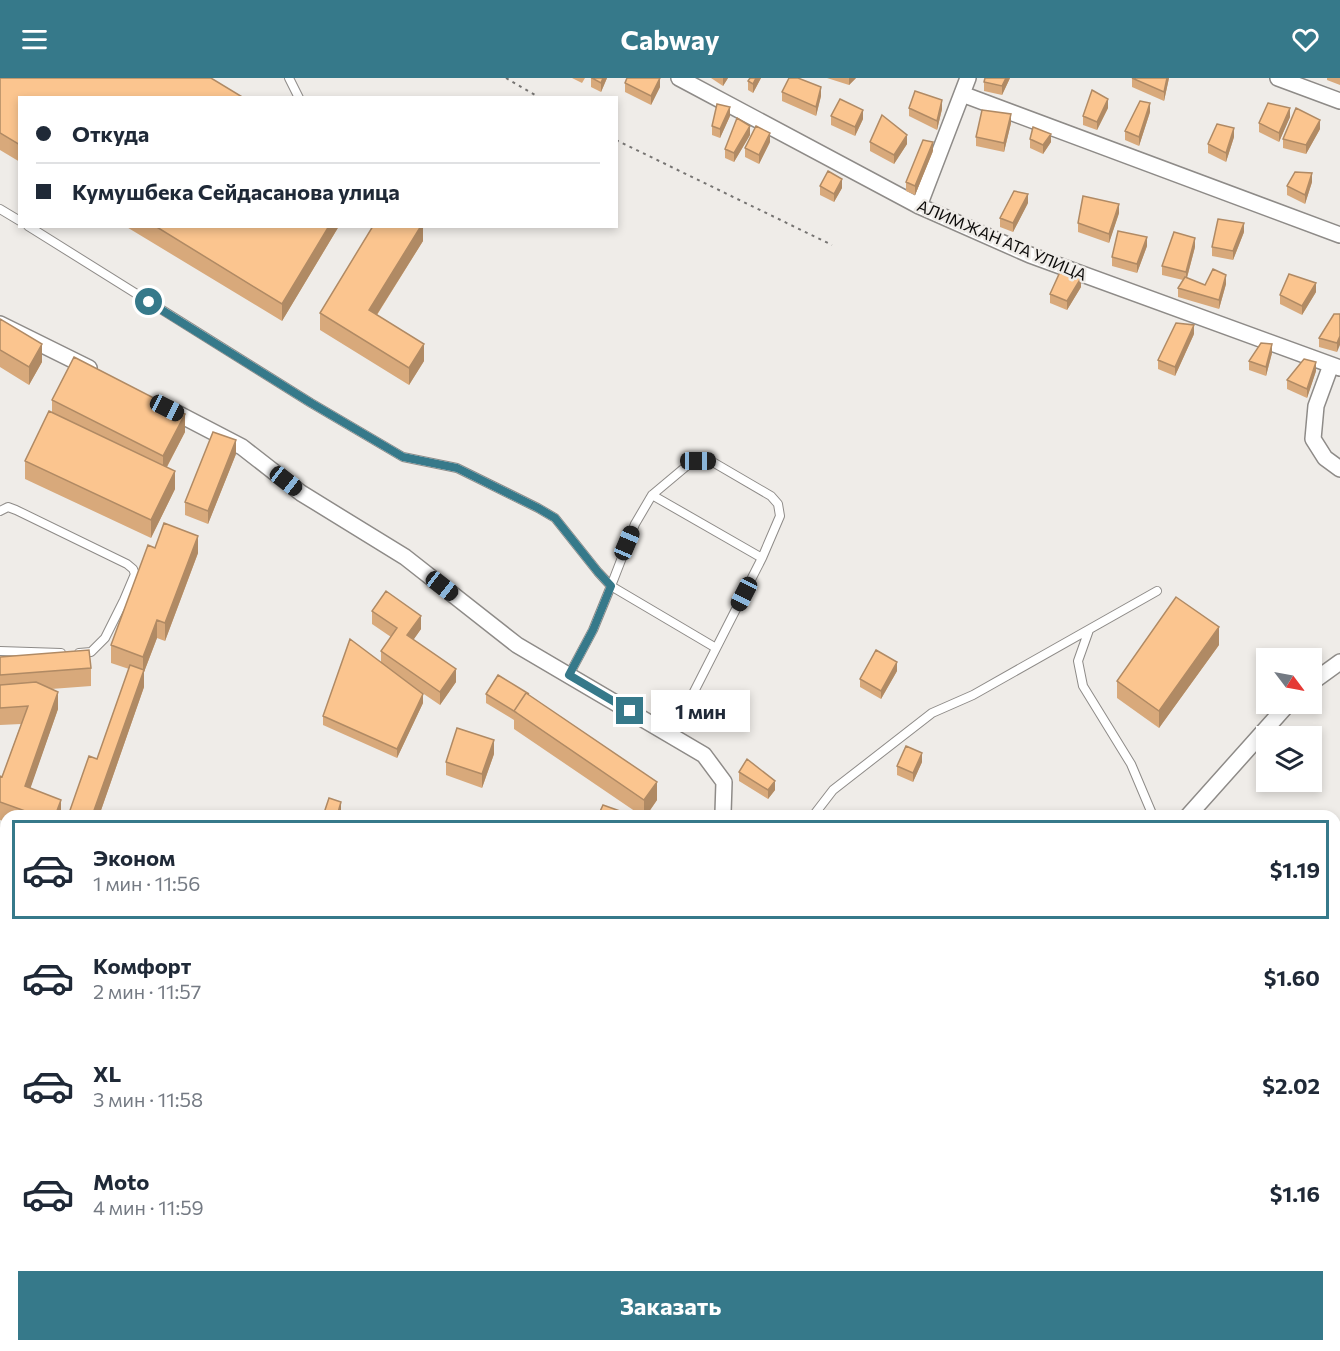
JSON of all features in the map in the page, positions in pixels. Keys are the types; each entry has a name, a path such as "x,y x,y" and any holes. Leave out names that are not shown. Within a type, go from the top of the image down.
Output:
{"street":[{"name":"АЛИМЖАН АТА УЛИЦА","path":"679,78 920,206 1030,255 1336,367"},
{"path":"920,206 968,78"},
{"path":"1278,78 1340,101"},
{"path":"962,94 1340,235"},
{"path":"0,324 101,374"},
{"path":"1336,367 1316,406 1313,439 1325,458 1340,469"},
{"path":"151,400 242,447 301,493 405,557 517,645 704,755 724,783 723,810"},
{"path":"1322,675 1335,666"},
{"path":"1193,810 1279,714"}],"lane":[{"path":"289,78 298,96"},
{"path":"0,209 18,220"},
{"path":"31,228 311,403 403,457 457,468 555,518 611,586 716,648"},
{"path":"569,675 593,630 635,524 652,495 689,464 711,461 771,496 778,504 780,516 762,558 672,735"},
{"path":"652,495 762,558"},
{"path":"0,511 8,507 16,510 127,564 135,574 105,638 91,652 0,651"},
{"path":"818,810 833,790 932,713 973,694 1157,591"},
{"path":"1089,630 1078,661 1083,686 1131,765 1150,810"}],"path":[{"path":"506,78 537,96"},
{"path":"618,141 832,245"}],"building":[{"path":"0,78 211,78 241,96 18,96 18,144 0,133"},
{"path":"592,78 603,78 601,83"},
{"path":"627,78 660,78 651,96 625,83"},
{"path":"750,78 756,78 753,84 748,81"},
{"path":"789,78 798,78 821,87 816,107 782,92"},
{"path":"985,78 1006,78 1002,86 984,82"},
{"path":"1132,78 1167,78 1164,92"},
{"path":"1092,90 1108,99 1097,122 1083,116"},
{"path":"915,91 942,100 937,121 909,108"},
{"path":"840,99 863,110 855,127 831,116"},
{"path":"1140,101 1150,103 1139,137 1125,131"},
{"path":"1268,103 1290,108 1279,133 1259,123"},
{"path":"717,104 730,107 720,129 712,126"},
{"path":"1296,108 1320,120 1306,145 1283,139"},
{"path":"982,110 1011,114 1004,143 976,137"},
{"path":"882,115 907,135 894,155 870,142"},
{"path":"737,118 750,126 734,153 725,149"},
{"path":"1217,124 1234,128 1226,153 1208,144"},
{"path":"756,126 770,133 759,155 745,148"},
{"path":"1033,127 1051,134 1043,145 1030,139"},
{"path":"923,140 933,142 915,186 906,182"},
{"path":"828,171 842,179 834,194 820,186"},
{"path":"1295,172 1312,173 1305,195 1287,186"},
{"path":"1014,191 1028,194 1013,223 1000,218"},
{"path":"1083,196 1119,204 1109,234 1078,223"},
{"path":"1218,219 1244,223 1233,251 1212,247"},
{"path":"158,228 328,228 282,304"},
{"path":"372,228 420,228 369,310 424,344 409,368 320,313"},
{"path":"1118,231 1147,237 1137,264 1112,257"},
{"path":"1174,232 1195,238 1186,272 1162,266"},
{"path":"1213,269 1226,275 1219,300 1178,288 1185,277 1205,285"},
{"path":"1060,272 1081,278 1067,301 1050,294"},
{"path":"1289,274 1316,283 1302,306 1280,295"},
{"path":"1334,314 1340,314 1340,336 1337,343 1319,338"},
{"path":"0,319 42,344 29,367 0,350"},
{"path":"1176,323 1194,325 1175,367 1158,360"},
{"path":"1261,343 1272,344 1266,367 1249,361"},
{"path":"74,357 185,414 163,456 52,400"},
{"path":"1304,359 1316,362 1307,389 1287,380"},
{"path":"49,411 175,471 151,520 25,461"},
{"path":"213,432 236,440 208,511 185,502"},
{"path":"164,523 198,536 165,623 157,620 143,657 111,645 148,545 155,548"},
{"path":"386,591 421,616 407,635 456,669 440,692 381,651 397,628 372,611"},
{"path":"1176,597 1219,627 1159,711 1117,681"},
{"path":"350,639 423,694 397,749 323,716"},
{"path":"89,650 91,668 0,675 0,657"},
{"path":"876,650 897,662 881,691 860,679"},
{"path":"130,665 144,670 94,810 70,810 89,756 97,759"},
{"path":"498,675 529,694 526,693 514,711 517,713 486,694"},
{"path":"36,682 58,692 25,786 61,800 57,810 22,810 0,802 0,776 2,777 28,706 0,708 0,685"},
{"path":"526,693 657,782 644,800 514,711"},
{"path":"457,728 494,740 482,774 446,762"},
{"path":"906,746 922,753 913,773 897,766"},
{"path":"747,759 775,781 768,790 739,772"},
{"path":"329,798 341,802 339,810 325,810"},
{"path":"603,805 617,810 601,810"}],"route":[{"path":"149,302 311,403 403,457 457,468 555,518 611,586 593,630 569,675 630,711"}]}
